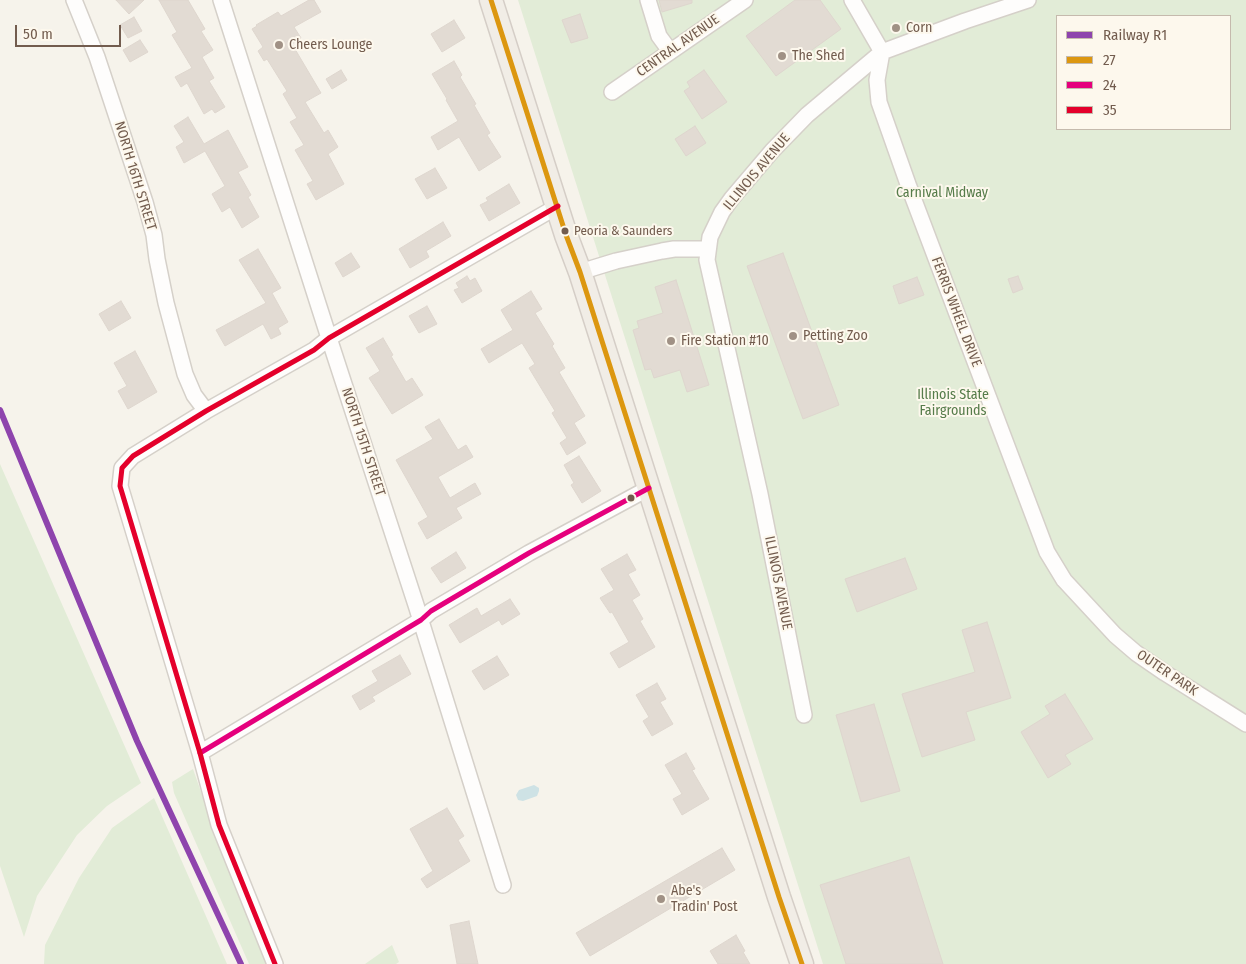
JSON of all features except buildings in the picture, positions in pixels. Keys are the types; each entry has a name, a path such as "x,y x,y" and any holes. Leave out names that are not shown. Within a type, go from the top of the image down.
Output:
{"main road":[{"path":"491,0 802,964"}],"street":[{"name":"NORTH 16TH STREET","path":"74,0 97,57 145,202 154,235 166,303 185,374 194,395 206,411"},
{"name":"NORTH 15TH STREET","path":"221,0 421,620 503,885"},
{"path":"648,0 659,36 670,51"},
{"name":"CENTRAL AVENUE","path":"612,92 745,0"},
{"path":"852,0 882,52"},
{"name":"ILLINOIS AVENUE","path":"804,715 760,494 707,260 710,237 722,212 744,182 807,116 882,52 1028,0"},
{"name":"FERRIS WHEEL DRIVE","path":"882,52 877,80 879,102 1028,503 1047,552 1064,580 1095,612"},
{"path":"275,964 218,825 200,753 120,486 122,468 132,456 206,411 314,350 329,338 558,206"},
{"path":"580,272 616,261 662,251 708,249"},
{"path":"200,753 529,553 649,488"},
{"name":"OUTER PARK","path":"1095,612 1115,635 1145,660 1246,724"}],"green space":[{"name":"Illinois State Fairgrounds","path":"518,0 1246,0 1246,964 823,964"},
{"path":"0,464 141,783 107,806 77,835 37,896 24,937 0,866"},
{"path":"193,769 219,843 267,964 249,964 174,793 172,782"},
{"path":"154,798 227,964 44,964 45,945 79,878 112,828"},
{"path":"392,945 399,962 396,964 365,964"}],"shaded area":[{"path":"534,785 539,788 537,796 523,801 518,800 516,795 519,790"}],"rail line":[{"name":"R1","path":"0,410 137,741 241,964"}],"transit line":[{"name":"27","path":"491,0 802,964"},
{"name":"35","path":"275,964 219,825 200,753 120,486 122,468 133,456 206,411 314,350 329,338 558,206"},
{"name":"24","path":"200,753 529,553 649,488"}],"place":[{"name":"Corn","path":"896,28"},
{"name":"Cheers Lounge","path":"279,45"},
{"name":"The Shed","path":"782,56"},
{"name":"Peoria & Saunders","path":"565,231"},
{"name":"Petting Zoo","path":"793,336"},
{"name":"Fire Station #10","path":"671,341"},
{"name":"Abe's Tradin' Post","path":"661,899"}],"park label":[{"name":"Carnival Midway","path":"942,193"}]}
